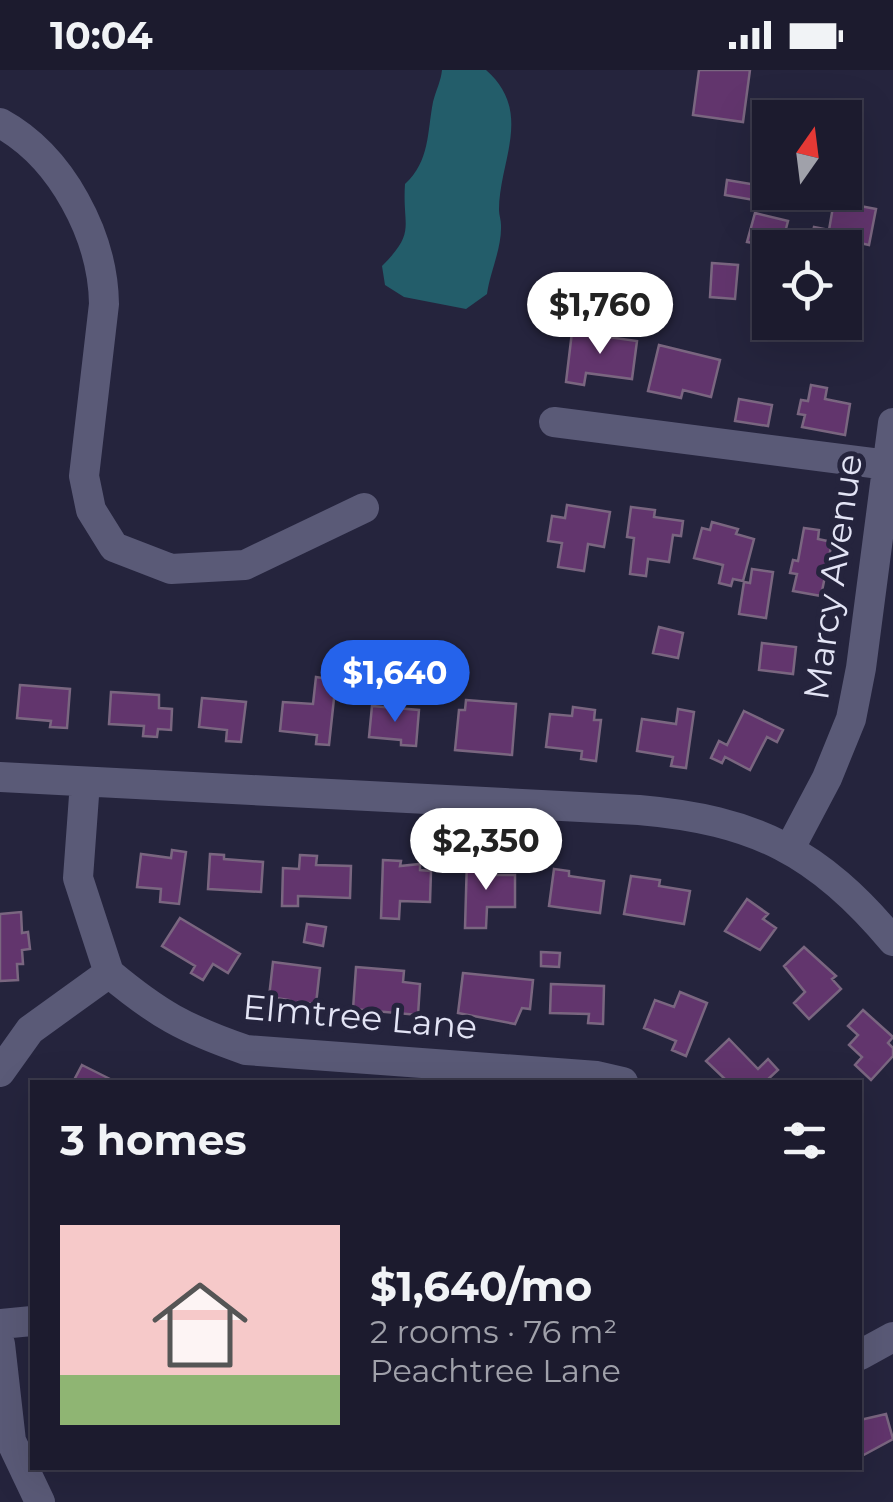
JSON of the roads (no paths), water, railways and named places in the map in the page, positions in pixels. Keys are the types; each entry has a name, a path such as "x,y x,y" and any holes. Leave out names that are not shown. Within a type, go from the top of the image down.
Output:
{"street":[{"path":"0,123 50,165 71,194 87,223 97,258 104,304 84,476 91,510 114,547 171,568 246,565 364,508"},
{"path":"554,422 888,465"},
{"name":"Marcy Avenue","path":"790,848 827,778 851,719 893,424"},
{"path":"0,777 679,813 742,828 790,848 841,884 893,942"},
{"path":"0,1072 30,1030 109,972 78,878 85,782"},
{"name":"Elmtree Lane","path":"109,972 149,1006 193,1032 246,1050 614,1080"},
{"path":"0,1324 30,1321"},
{"path":"862,1354 893,1338"},
{"path":"0,1344 12,1441 40,1502"}]}
